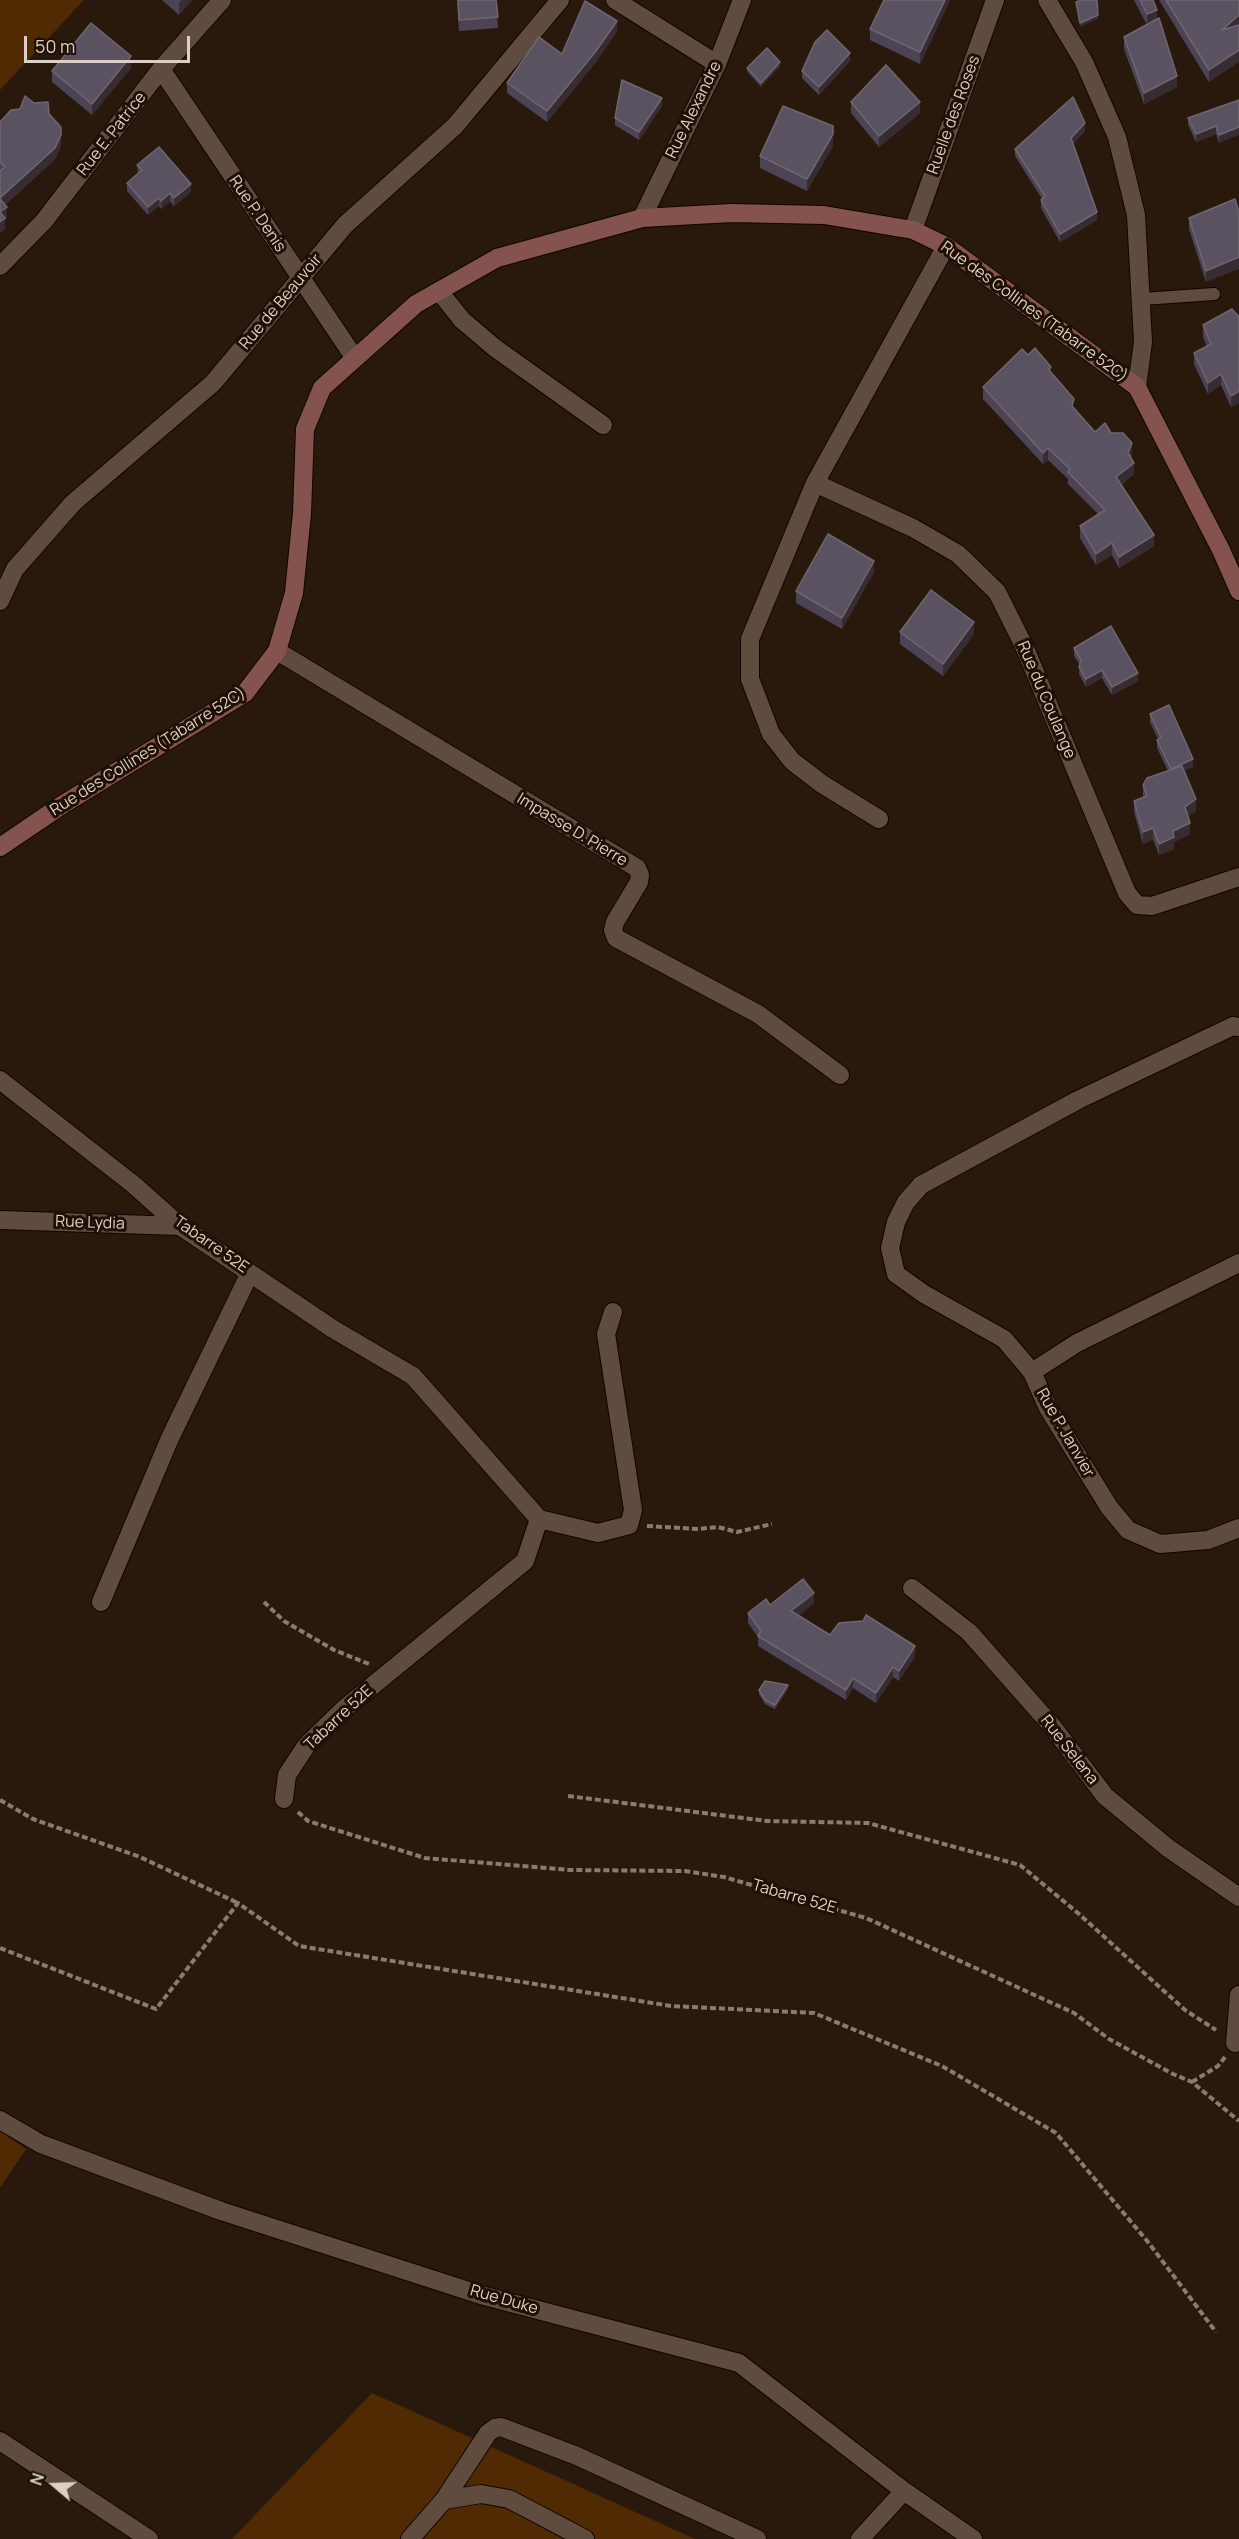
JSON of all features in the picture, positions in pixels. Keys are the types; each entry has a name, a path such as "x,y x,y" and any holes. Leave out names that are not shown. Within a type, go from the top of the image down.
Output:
{"street":[{"name":"Rue E. Patrice","path":"0,266 44,221 161,69 222,0"},
{"name":"Rue de Beauvoir","path":"0,601 15,569 73,503 213,383 345,225 455,126 560,0"},
{"path":"615,0 717,63"},
{"name":"Rue Alexandre","path":"642,218 717,63 742,0"},
{"name":"Ruelle des Roses","path":"913,230 995,0"},
{"path":"1047,0 1084,62 1117,137 1136,215 1143,342 1137,387"},
{"name":"Rue P. Denis","path":"161,69 354,357"},
{"name":"Rue des Collines (Tabarre 52C)","path":"0,847 62,805 245,693 277,651 294,593 302,513 305,429 322,388 416,304 497,258 642,218 731,213 824,215 913,230 946,246 1137,387 1221,550 1239,591"},
{"path":"879,819 822,784 792,761 771,734 750,679 750,639 815,483 946,246"},
{"path":"439,291 462,320 478,334 603,425"},
{"name":"Rue du Coulange","path":"815,483 913,528 958,554 997,592 1028,656 1127,893 1137,905 1152,906 1239,877"},
{"name":"Impasse D. Pierre","path":"277,651 637,868 640,875 639,882 615,922 616,938 758,1014 840,1075"},
{"path":"1032,1372 1004,1339 924,1294 896,1274 890,1248 896,1222 906,1202 921,1185 1078,1100 1233,1026 1239,1027"},
{"name":"Tabarre 52E","path":"0,1080 134,1185 180,1226 333,1329 413,1376 539,1519 525,1561 344,1709 306,1746 287,1775 284,1799"},
{"name":"Rue Lydia","path":"0,1221 180,1226"},
{"name":"Rue P. Janvier","path":"1239,1263 1077,1343 1032,1372 1048,1408 1109,1507 1128,1530 1160,1544 1208,1540 1239,1528"},
{"path":"101,1602 170,1438 250,1273"},
{"path":"539,1519 598,1533 629,1526 633,1510 606,1334 614,1312"},
{"name":"Rue Selena","path":"912,1588 969,1632 1052,1726 1105,1797 1168,1848 1239,1897"},
{"path":"1235,2043 1239,1995"},
{"name":"Rue Duke","path":"0,2120 42,2144 221,2211 481,2295 738,2363 904,2491 973,2539"},
{"path":"410,2539 444,2500 488,2433 501,2427 578,2456 758,2539"},
{"path":"0,2441 149,2539"},
{"path":"860,2539 904,2491"},
{"path":"444,2500 481,2494 509,2499 585,2539"}],"lane":[{"path":"1142,298 1214,294"}],"path":[{"path":"629,1526 698,1529 718,1527 737,1532 772,1524"},
{"path":"264,1602 284,1621 334,1650 389,1672"},
{"path":"568,1796 767,1821 868,1823 1020,1865 1079,1914 1185,2010 1235,2043 1218,2066 1192,2082"},
{"name":"Tabarre 52E","path":"284,1799 308,1821 425,1858 570,1870 685,1871 724,1877 866,1918 1074,2013 1109,2039 1192,2082 1239,2121"},
{"path":"0,1800 33,1819 140,1857 238,1903 299,1946 671,2006 814,2013 942,2066 1056,2133 1148,2242 1216,2332"},
{"path":"0,1948 156,2009 238,1903"}],"shaded area":[{"path":"0,0 84,0 0,90"},
{"path":"0,2131 26,2149 0,2188"},
{"path":"372,2393 695,2539 232,2539"}],"building":[{"path":"458,0 496,0 498,17 459,20"},
{"path":"884,0 945,0 920,52 870,29"},
{"path":"1097,0 1098,15 1080,23 1076,2"},
{"path":"1140,0 1153,0 1157,10 1147,14"},
{"path":"1166,0 1239,0 1239,15 1222,30 1239,25 1239,50 1209,70"},
{"path":"585,1 617,21 596,51 547,111 507,83 539,37 562,54"},
{"path":"1159,18 1177,76 1144,93 1124,37"},
{"path":"91,23 131,56 92,104 52,71"},
{"path":"827,30 850,53 819,87 802,71 815,42"},
{"path":"767,48 780,62 761,83 747,68"},
{"path":"886,65 920,102 879,136 851,102"},
{"path":"622,80 662,98 639,132 615,118"},
{"path":"25,96 34,103 48,102 49,114 61,127 61,135 55,148 0,198 0,171 5,167 0,162 0,122 11,110 20,109"},
{"path":"1073,97 1085,123 1071,138 1097,212 1060,234 1041,200 1045,196 1015,149"},
{"path":"1239,100 1239,127 1219,135 1216,126 1196,134 1188,118"},
{"path":"783,106 833,126 833,134 807,179 760,156"},
{"path":"159,147 191,184 174,198 170,193 161,201 159,198 148,207 127,183 142,170 137,165"},
{"path":"0,199 7,207 0,212"},
{"path":"1235,199 1239,212 1239,257 1206,271 1189,218"},
{"path":"0,212 5,218 0,222"},
{"path":"1232,309 1239,317 1239,391 1231,396 1221,374 1208,383 1194,353 1211,344 1203,325"},
{"path":"1035,348 1051,367 1049,370 1074,399 1072,406 1095,432 1105,423 1111,433 1123,433 1132,443 1128,453 1134,463 1116,477 1154,535 1119,557 1112,543 1096,554 1080,526 1105,510 1068,472 1070,469 1048,448 1043,453 983,387 1022,349 1028,355"},
{"path":"828,534 874,561 842,618 796,591"},
{"path":"931,590 974,622 943,664 900,632"},
{"path":"1111,626 1138,673 1112,687 1102,670 1086,679 1079,667 1081,660 1074,648"},
{"path":"1169,705 1193,759 1171,769 1157,740 1161,737 1150,714"},
{"path":"1182,766 1196,799 1185,807 1190,823 1173,831 1174,837 1159,844 1153,828 1143,832 1134,801 1147,796 1143,785 1147,778"},
{"path":"803,1579 814,1593 791,1611 830,1635 839,1623 863,1621 866,1615 915,1646 899,1671 893,1667 876,1693 853,1678 846,1690 758,1636 761,1631 748,1613 766,1599 770,1605"},
{"path":"765,1681 788,1685 775,1705 765,1700 759,1690"}]}
